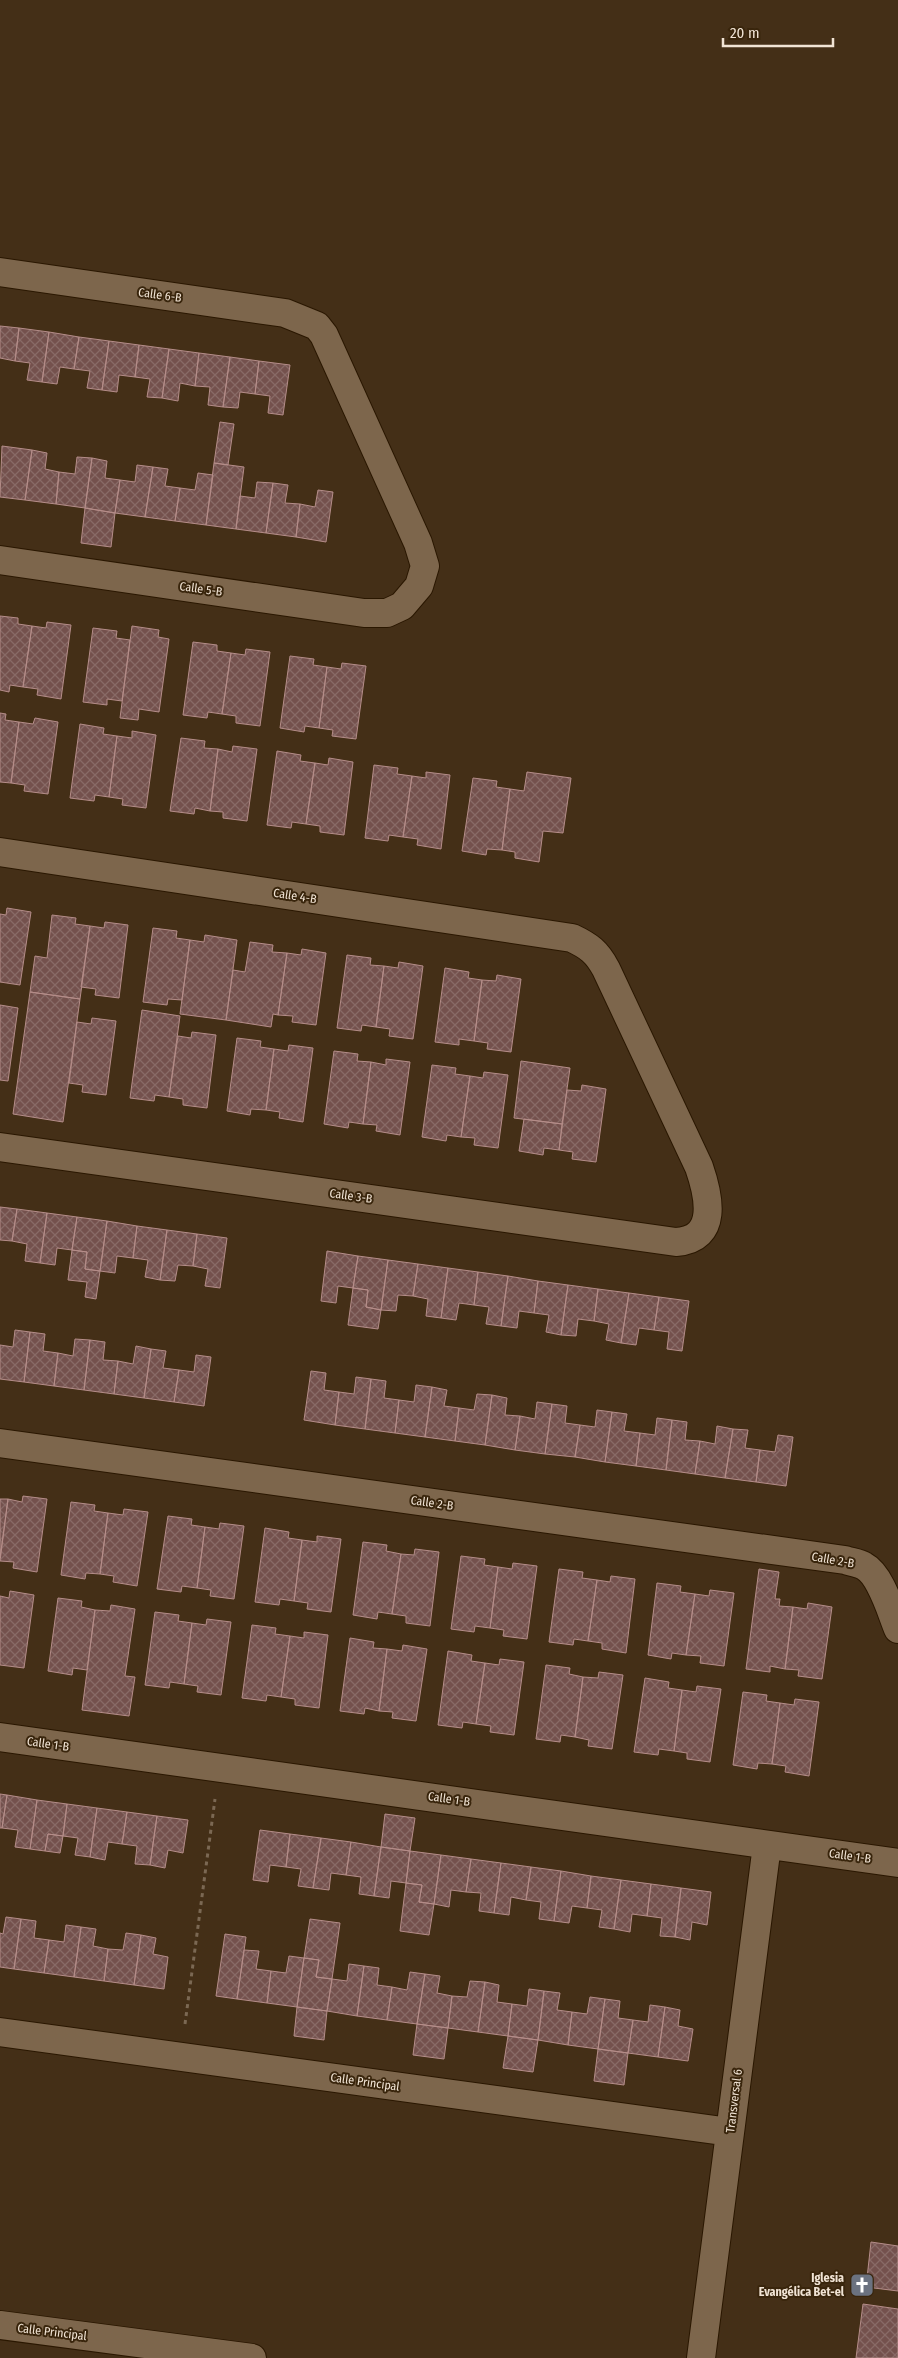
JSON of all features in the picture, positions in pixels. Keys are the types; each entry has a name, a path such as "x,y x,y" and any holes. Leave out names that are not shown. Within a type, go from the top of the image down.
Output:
{"street":[{"name":"Calle 6-B","path":"0,272 285,313 317,326 324,335 423,556 424,575 419,586 402,606"},
{"name":"Calle 5-B","path":"0,560 364,613 387,613 402,606"},
{"name":"Calle 4-B","path":"0,852 572,938 589,946 597,953 606,969 700,1167 708,1204 705,1226 700,1234"},
{"name":"Calle 3-B","path":"0,1147 676,1242 690,1241 700,1234"},
{"name":"Calle 2-B","path":"0,1443 845,1560 864,1566 878,1581 898,1629"},
{"name":"Calle 1-B","path":"0,1737 898,1863"},
{"name":"Transversal 6","path":"701,2358 767,1845"},
{"name":"Calle Principal","path":"0,2032 730,2132"},
{"name":"Calle Principal","path":"0,2325 252,2358"}],"path":[{"path":"181,2056 219,1767"}],"building":[{"path":"0,326 19,328 15,361 0,358"},
{"path":"19,328 49,332 42,382 27,380 30,363 15,361"},
{"path":"49,332 79,337 74,369 60,367 57,384 42,382"},
{"path":"79,337 109,341 102,390 87,388 90,371 74,369"},
{"path":"109,341 139,345 135,377 119,375 117,392 102,390"},
{"path":"139,345 169,349 162,398 147,397 150,379 135,377"},
{"path":"169,349 199,353 195,386 180,383 178,401 162,398"},
{"path":"199,353 230,357 223,407 208,405 210,387 195,386"},
{"path":"230,357 259,361 255,394 240,392 238,408 223,407"},
{"path":"259,361 290,365 283,415 268,413 270,396 255,394"},
{"path":"220,422 234,424 228,465 214,463"},
{"path":"2,446 32,450 25,500 0,497"},
{"path":"32,450 47,453 45,469 59,472 56,504 25,500"},
{"path":"77,457 92,458 85,508 56,504 59,472 75,474"},
{"path":"92,458 107,461 105,478 120,480 115,513 85,508"},
{"path":"214,463 244,467 236,529 206,525"},
{"path":"137,465 153,467 145,517 115,513 120,480 135,482"},
{"path":"153,467 168,469 165,486 180,488 175,521 145,517"},
{"path":"198,473 213,475 206,525 175,521 180,488 195,490"},
{"path":"257,482 273,483 266,533 236,529 240,496 255,498"},
{"path":"273,483 288,485 285,503 300,504 296,537 266,533"},
{"path":"318,490 333,492 326,542 296,537 300,504 315,507"},
{"path":"85,508 115,513 111,547 81,543"},
{"path":"0,616 18,618 18,624 32,626 23,687 10,685 9,692 0,690"},
{"path":"47,622 71,625 61,699 37,695 38,689 23,687 32,626 46,628"},
{"path":"132,626 159,630 158,637 169,639 159,712 139,709 138,720 120,718"},
{"path":"93,628 117,631 116,638 130,640 122,701 107,699 107,705 83,702"},
{"path":"193,642 217,645 217,651 231,653 222,714 208,712 207,718 183,715"},
{"path":"246,649 270,652 260,726 236,723 236,716 222,714 231,653 245,655"},
{"path":"290,656 314,659 313,665 327,667 319,728 305,726 304,732 280,728"},
{"path":"342,663 366,666 356,739 332,736 333,730 319,728 327,667 341,669"},
{"path":"0,713 6,714 5,720 19,722 11,783 0,782"},
{"path":"35,718 58,722 48,794 24,791 25,785 11,783 19,722 33,724"},
{"path":"80,724 104,728 103,734 117,736 109,797 95,795 94,801 70,798"},
{"path":"132,731 156,735 146,808 122,805 123,799 109,797 117,736 132,738"},
{"path":"181,738 205,741 204,748 218,749 210,811 195,808 194,814 170,811"},
{"path":"233,746 257,749 247,821 223,818 223,812 210,811 218,749 232,752"},
{"path":"277,751 301,755 300,761 315,763 306,824 292,822 291,828 267,825"},
{"path":"329,758 353,762 344,835 320,832 320,826 306,824 315,763 328,765"},
{"path":"374,765 398,768 397,774 412,776 403,837 389,835 388,841 365,838"},
{"path":"426,772 450,775 441,849 417,845 418,839 403,837 412,776 426,778"},
{"path":"527,772 571,778 563,833 543,831 539,862 515,858 515,852 502,850 510,789 524,791"},
{"path":"473,778 497,781 496,787 510,789 502,850 487,849 486,855 462,851"},
{"path":"7,908 31,912 20,985 0,982 0,914 6,915"},
{"path":"52,915 76,918 75,924 90,926 80,999 30,992 35,956 47,958"},
{"path":"105,922 128,925 119,998 95,995 96,989 81,987 90,926 104,928"},
{"path":"153,928 177,931 176,938 190,940 182,1000 168,999 167,1005 143,1002"},
{"path":"205,935 237,940 226,1020 180,1014 190,940 204,942"},
{"path":"250,942 273,945 272,952 287,953 278,1015 273,1014 271,1027 226,1020 233,970 245,972"},
{"path":"302,949 326,953 316,1025 292,1022 293,1016 278,1015 287,953 301,955"},
{"path":"347,955 371,958 370,965 384,966 376,1027 362,1025 361,1031 337,1028"},
{"path":"399,962 423,966 413,1039 389,1036 390,1029 376,1027 384,966 398,968"},
{"path":"445,968 469,972 468,978 482,980 474,1041 459,1039 459,1045 435,1042"},
{"path":"497,975 521,979 511,1052 487,1049 488,1043 474,1041 482,980 496,981"},
{"path":"30,992 80,999 63,1122 13,1114"},
{"path":"0,1005 18,1008 8,1081 0,1080"},
{"path":"142,1010 180,1016 169,1097 155,1095 154,1101 130,1098"},
{"path":"92,1018 116,1021 106,1095 82,1092 83,1085 69,1083 77,1022 91,1024"},
{"path":"192,1032 216,1035 207,1108 183,1105 183,1099 169,1097 178,1036 191,1038"},
{"path":"237,1038 261,1041 260,1047 274,1049 266,1110 251,1109 250,1115 227,1111"},
{"path":"289,1045 313,1048 303,1122 279,1118 280,1112 266,1110 274,1049 288,1051"},
{"path":"334,1051 358,1054 357,1061 371,1062 363,1124 349,1122 348,1128 324,1124"},
{"path":"386,1059 410,1062 400,1135 376,1131 377,1125 363,1124 371,1062 386,1065"},
{"path":"521,1061 570,1068 562,1124 514,1118"},
{"path":"432,1065 456,1068 455,1074 470,1076 461,1137 447,1135 446,1141 422,1137"},
{"path":"484,1072 508,1075 498,1148 474,1145 475,1138 461,1137 470,1076 483,1078"},
{"path":"582,1085 606,1089 596,1162 572,1159 573,1152 559,1150 567,1090 581,1091"},
{"path":"524,1119 562,1124 559,1150 544,1148 543,1155 519,1151"},
{"path":"0,1207 17,1209 12,1241 0,1240"},
{"path":"17,1209 47,1213 40,1263 25,1261 27,1244 12,1241"},
{"path":"47,1213 77,1217 72,1250 57,1248 55,1265 40,1263"},
{"path":"77,1217 107,1221 100,1271 85,1269 87,1252 72,1250"},
{"path":"107,1221 137,1226 133,1258 117,1256 115,1273 100,1271"},
{"path":"137,1226 167,1230 160,1280 145,1277 148,1260 133,1258"},
{"path":"167,1230 197,1234 193,1266 178,1265 175,1281 160,1280"},
{"path":"197,1234 227,1238 220,1288 205,1286 208,1269 193,1266"},
{"path":"72,1250 87,1252 85,1269 100,1271 96,1299 85,1297 87,1282 68,1280"},
{"path":"327,1251 358,1256 353,1288 338,1286 336,1303 321,1301"},
{"path":"358,1256 388,1260 381,1310 366,1307 368,1290 353,1288"},
{"path":"388,1260 418,1264 413,1296 398,1295 396,1311 381,1310"},
{"path":"418,1264 448,1268 441,1318 426,1316 428,1299 413,1296"},
{"path":"448,1268 478,1272 474,1305 459,1303 456,1320 441,1318"},
{"path":"478,1272 508,1276 501,1326 486,1324 489,1307 474,1305"},
{"path":"508,1276 538,1281 534,1313 519,1311 517,1328 501,1326"},
{"path":"538,1281 568,1285 561,1335 546,1332 549,1315 534,1313"},
{"path":"568,1285 598,1289 594,1321 578,1319 576,1336 561,1335"},
{"path":"353,1288 368,1290 366,1307 381,1310 378,1329 348,1325"},
{"path":"598,1289 629,1293 621,1343 606,1340 609,1324 594,1321"},
{"path":"629,1293 659,1297 654,1330 639,1328 636,1345 621,1343"},
{"path":"659,1297 689,1301 682,1351 667,1349 669,1332 654,1330"},
{"path":"15,1330 30,1332 24,1382 0,1379 0,1345 13,1347"},
{"path":"30,1332 45,1334 43,1351 58,1353 54,1386 24,1382"},
{"path":"75,1339 90,1340 84,1390 54,1386 58,1353 73,1356"},
{"path":"90,1340 105,1342 103,1360 118,1361 114,1394 84,1390"},
{"path":"136,1346 151,1349 144,1398 114,1394 118,1361 133,1364"},
{"path":"151,1349 166,1351 163,1368 179,1370 174,1402 144,1398"},
{"path":"196,1355 211,1357 204,1406 174,1402 179,1370 194,1372"},
{"path":"311,1371 326,1373 324,1390 339,1392 335,1425 304,1420"},
{"path":"356,1377 371,1379 365,1429 335,1425 339,1392 354,1394"},
{"path":"371,1379 386,1381 384,1398 399,1400 395,1433 365,1429"},
{"path":"416,1385 432,1387 425,1437 395,1433 399,1400 414,1402"},
{"path":"432,1387 447,1390 444,1406 459,1408 455,1441 425,1437"},
{"path":"477,1394 492,1395 485,1445 455,1441 459,1408 474,1410"},
{"path":"492,1395 507,1398 505,1415 520,1416 515,1450 485,1445"},
{"path":"537,1402 552,1404 545,1454 515,1450 520,1416 535,1419"},
{"path":"552,1404 567,1406 565,1423 580,1425 575,1457 545,1454"},
{"path":"597,1410 612,1412 605,1462 575,1457 580,1425 595,1427"},
{"path":"612,1412 627,1414 624,1431 640,1433 636,1466 605,1462"},
{"path":"657,1418 672,1420 666,1470 636,1466 640,1433 655,1435"},
{"path":"672,1420 687,1422 685,1440 700,1441 695,1474 666,1470"},
{"path":"717,1426 733,1429 725,1478 695,1474 700,1441 715,1444"},
{"path":"733,1429 748,1430 745,1448 760,1450 756,1482 725,1478"},
{"path":"778,1435 793,1437 786,1486 756,1482 760,1450 775,1452"},
{"path":"23,1496 47,1499 37,1572 13,1568 14,1562 0,1561 8,1499 22,1502"},
{"path":"0,1499 8,1499 0,1558"},
{"path":"71,1502 95,1505 94,1511 108,1513 100,1574 86,1573 85,1579 61,1575"},
{"path":"124,1509 148,1512 137,1586 113,1582 114,1576 100,1574 108,1513 123,1515"},
{"path":"168,1516 192,1519 191,1525 205,1527 197,1588 182,1586 181,1592 157,1589"},
{"path":"220,1523 244,1526 234,1599 210,1596 211,1590 197,1588 205,1527 219,1529"},
{"path":"265,1528 289,1532 288,1538 302,1540 294,1601 280,1599 279,1605 255,1602"},
{"path":"317,1536 341,1539 331,1612 307,1609 308,1603 294,1601 302,1540 317,1542"},
{"path":"363,1542 387,1545 386,1551 401,1554 392,1614 378,1612 377,1619 353,1615"},
{"path":"415,1549 439,1552 430,1626 406,1623 406,1616 392,1614 401,1554 414,1555"},
{"path":"461,1556 485,1559 484,1565 498,1567 490,1628 475,1626 474,1632 451,1629"},
{"path":"513,1563 537,1566 527,1639 503,1636 504,1630 490,1628 498,1567 512,1569"},
{"path":"559,1569 583,1572 582,1578 597,1580 588,1641 574,1639 573,1645 549,1642"},
{"path":"759,1569 779,1572 775,1599 780,1599 779,1606 793,1607 785,1669 770,1666 770,1672 746,1669"},
{"path":"611,1576 635,1579 626,1653 602,1649 602,1643 588,1641 597,1580 610,1582"},
{"path":"657,1583 681,1586 680,1592 695,1594 686,1655 672,1653 671,1659 648,1655"},
{"path":"710,1590 734,1593 724,1666 700,1663 701,1656 686,1655 695,1594 709,1596"},
{"path":"10,1591 34,1595 24,1668 0,1665 0,1596 9,1598"},
{"path":"58,1598 82,1601 81,1607 95,1610 87,1670 73,1668 72,1675 48,1671"},
{"path":"808,1603 832,1607 822,1679 798,1676 799,1670 785,1669 793,1607 807,1609"},
{"path":"111,1605 135,1609 125,1676 135,1677 129,1716 82,1710 95,1610 110,1611"},
{"path":"155,1612 179,1615 178,1621 192,1623 184,1684 170,1682 169,1688 145,1685"},
{"path":"207,1619 231,1622 221,1695 197,1692 198,1686 184,1684 192,1623 206,1625"},
{"path":"252,1625 276,1628 275,1634 290,1636 281,1697 267,1695 266,1701 242,1698"},
{"path":"304,1632 328,1635 319,1708 295,1705 295,1699 281,1697 290,1636 304,1638"},
{"path":"350,1638 374,1642 373,1648 387,1649 379,1711 365,1708 364,1714 340,1711"},
{"path":"403,1645 427,1649 416,1721 392,1718 393,1712 379,1711 387,1649 402,1651"},
{"path":"448,1651 472,1655 471,1661 485,1663 476,1724 463,1722 462,1728 438,1725"},
{"path":"500,1659 524,1662 514,1735 490,1732 491,1726 476,1724 485,1663 499,1665"},
{"path":"546,1665 570,1668 569,1674 583,1677 575,1737 561,1735 560,1742 536,1739"},
{"path":"599,1672 623,1675 612,1749 588,1746 589,1740 575,1737 583,1677 598,1678"},
{"path":"645,1678 669,1682 668,1688 682,1690 674,1751 659,1749 658,1755 634,1752"},
{"path":"697,1686 721,1689 710,1762 687,1759 687,1753 674,1751 682,1690 696,1692"},
{"path":"743,1692 767,1695 766,1701 780,1703 772,1764 758,1763 757,1769 733,1765"},
{"path":"795,1699 819,1702 809,1776 785,1772 786,1766 772,1764 780,1703 794,1705"},
{"path":"0,1794 7,1795 2,1828 0,1828"},
{"path":"7,1795 37,1800 30,1849 15,1847 18,1830 2,1828"},
{"path":"37,1800 67,1804 63,1836 48,1834 45,1851 30,1849"},
{"path":"67,1804 97,1808 90,1857 75,1855 78,1838 63,1836"},
{"path":"97,1808 127,1812 122,1844 108,1842 105,1860 90,1857"},
{"path":"127,1812 157,1816 150,1865 135,1864 137,1846 122,1844"},
{"path":"385,1814 415,1818 410,1851 381,1847"},
{"path":"157,1816 188,1820 183,1853 168,1850 165,1868 150,1865"},
{"path":"260,1830 290,1834 286,1867 270,1865 268,1882 253,1880"},
{"path":"48,1834 63,1836 60,1853 45,1851"},
{"path":"290,1834 321,1838 313,1888 298,1886 301,1869 286,1867"},
{"path":"321,1838 351,1842 346,1875 331,1873 329,1890 313,1888"},
{"path":"351,1842 381,1847 374,1896 359,1894 361,1877 346,1875"},
{"path":"381,1847 410,1851 406,1883 391,1881 389,1898 374,1896"},
{"path":"410,1851 441,1855 434,1904 419,1902 422,1885 406,1883"},
{"path":"441,1855 471,1859 466,1892 451,1890 449,1907 434,1904"},
{"path":"471,1859 501,1863 494,1913 479,1911 481,1893 466,1892"},
{"path":"501,1863 531,1867 526,1900 511,1897 509,1915 494,1913"},
{"path":"531,1867 561,1871 554,1921 539,1919 541,1902 526,1900"},
{"path":"561,1871 591,1876 587,1908 572,1906 569,1923 554,1921"},
{"path":"591,1876 621,1880 614,1929 599,1927 602,1910 587,1908"},
{"path":"621,1880 651,1884 647,1916 632,1914 630,1932 614,1929"},
{"path":"406,1883 422,1885 419,1902 434,1904 429,1935 400,1931"},
{"path":"651,1884 681,1888 675,1937 660,1936 662,1918 647,1916"},
{"path":"681,1888 711,1892 707,1925 692,1922 690,1940 675,1937"},
{"path":"6,1917 21,1919 14,1969 0,1967 0,1933 3,1934"},
{"path":"21,1919 36,1921 34,1938 49,1940 44,1973 14,1969"},
{"path":"310,1919 340,1923 332,1979 316,1977 319,1960 304,1958"},
{"path":"66,1925 81,1927 74,1977 44,1973 49,1940 64,1942"},
{"path":"81,1927 96,1929 93,1946 108,1949 104,1981 74,1977"},
{"path":"126,1933 141,1935 134,1985 104,1981 108,1949 123,1950"},
{"path":"225,1934 246,1937 237,1999 216,1996"},
{"path":"141,1935 156,1938 153,1954 168,1957 164,1989 134,1985"},
{"path":"244,1950 259,1951 256,1969 271,1971 267,2003 237,1999"},
{"path":"289,1956 304,1958 297,2007 267,2003 271,1971 286,1973"},
{"path":"304,1958 319,1960 316,1977 332,1979 327,2011 297,2007"},
{"path":"349,1964 364,1966 357,2016 327,2011 332,1979 347,1981"},
{"path":"364,1966 379,1968 377,1985 392,1987 387,2020 357,2016"},
{"path":"410,1972 425,1974 417,2024 387,2020 392,1987 407,1990"},
{"path":"425,1974 440,1976 437,1993 452,1996 448,2028 417,2024"},
{"path":"470,1981 485,1982 478,2032 448,2028 452,1996 467,1997"},
{"path":"485,1982 499,1985 497,2002 512,2004 508,2036 478,2032"},
{"path":"529,1989 544,1991 538,2040 508,2036 512,2004 527,2006"},
{"path":"544,1991 560,1993 557,2010 572,2012 568,2045 538,2040"},
{"path":"590,1997 605,1999 598,2049 568,2045 572,2012 587,2014"},
{"path":"605,1999 620,2001 618,2018 633,2020 628,2053 598,2049"},
{"path":"650,2005 665,2007 658,2057 628,2053 633,2020 648,2022"},
{"path":"297,2007 327,2011 324,2040 294,2036"},
{"path":"665,2007 680,2010 678,2026 693,2029 688,2061 658,2057"},
{"path":"417,2024 448,2028 444,2059 413,2055"},
{"path":"508,2036 538,2040 533,2072 503,2068"},
{"path":"598,2049 628,2053 624,2085 594,2081"},
{"path":"871,2242 898,2246 898,2291 866,2287"},
{"path":"863,2304 898,2309 898,2358 856,2358"}],"place":[{"name":"Iglesia Evangélica Bet-el","path":"862,2285"}]}
